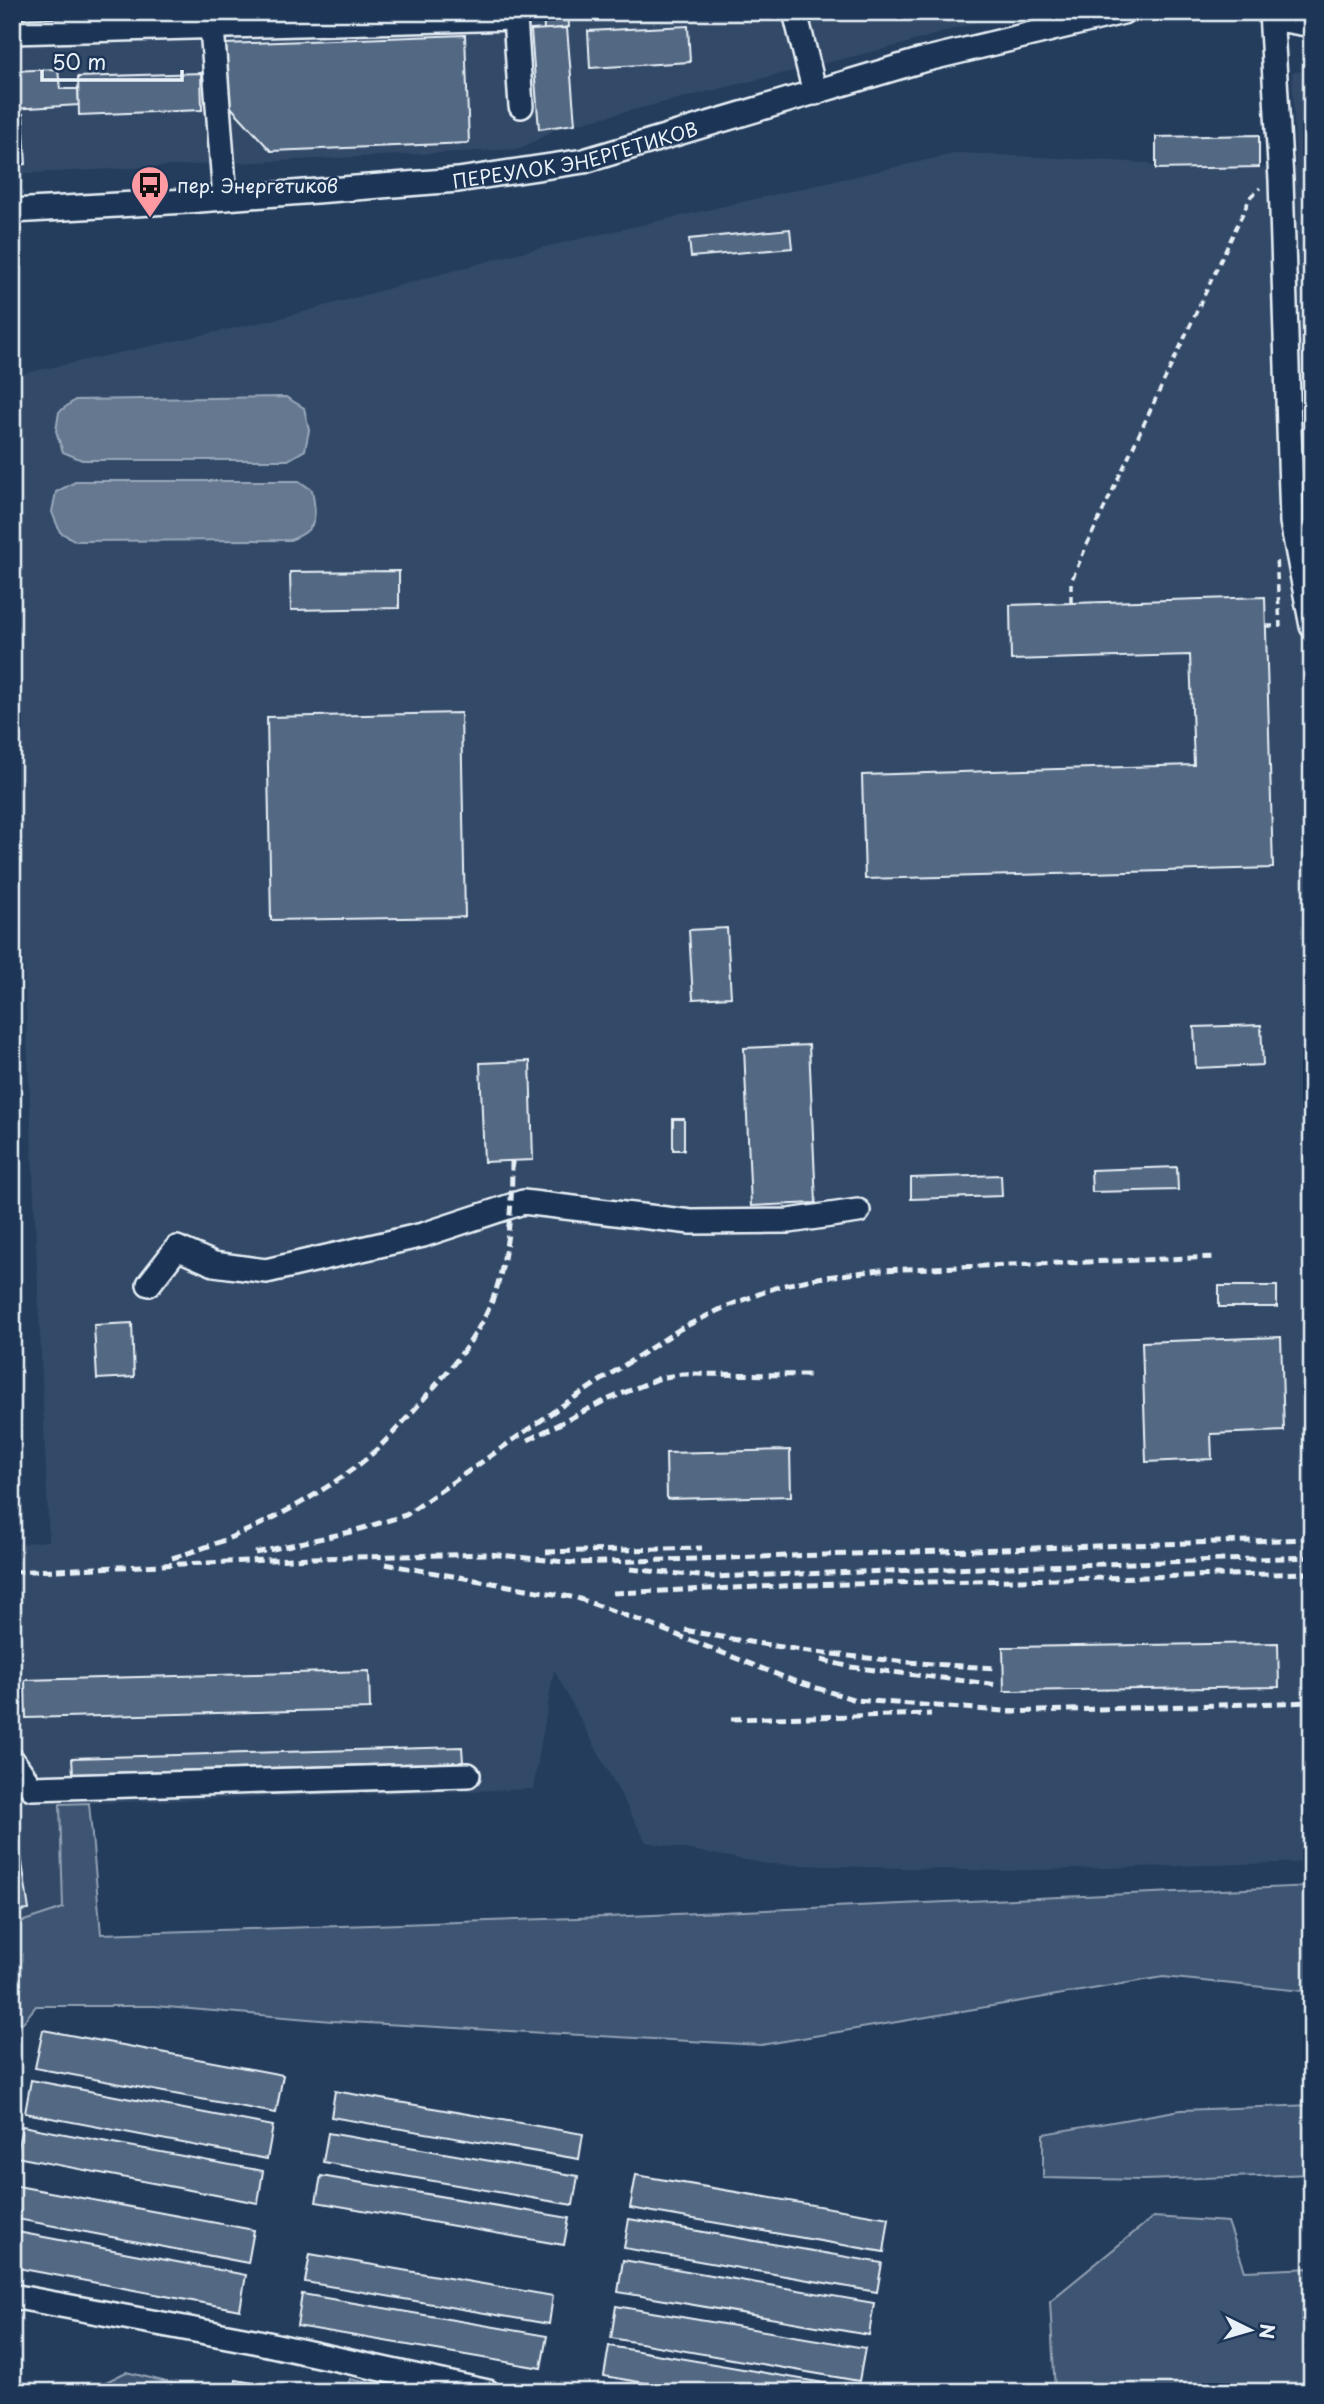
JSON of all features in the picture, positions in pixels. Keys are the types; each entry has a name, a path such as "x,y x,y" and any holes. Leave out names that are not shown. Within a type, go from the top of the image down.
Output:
{"street":[{"path":"795,12 815,93"},
{"name":"ПЕРЕУЛОК ЭНЕРГЕТИКОВ","path":"12,211 458,180 584,161 919,61 1123,12"},
{"path":"12,32 515,15 521,106"},
{"path":"1312,25 1272,15 1281,180 1292,522 1312,626"},
{"path":"212,27 225,198"},
{"path":"149,1284 177,1248 214,1264 266,1271 424,1235 523,1202 691,1223 789,1221 858,1211"},
{"path":"12,1760 32,1788 468,1775"},
{"path":"12,2296 254,2342 488,2392"}],"path":[{"path":"1071,602 1071,582 1086,547 1251,196 1262,186"}],"shaded area":[{"path":"12,12 1009,12 904,44 575,124 554,130 520,149 12,174"},
{"path":"1312,71 1312,1862 1003,1871 768,1864 646,1842 554,1670 533,1789 61,1804 63,1908 12,1925 12,1544 49,1541 12,690 12,376 281,318 518,253 958,153 1149,163 1162,170 1296,167 1292,72"},
{"path":"286,397 304,408 309,430 305,450 288,460 82,460 63,452 56,431 59,412 75,400"},
{"path":"77,481 299,481 312,490 315,515 306,532 290,540 76,541 60,532 52,512 56,492"},
{"path":"89,1803 101,1934 607,1917 1312,1886 1312,1992 1163,1977 761,2045 332,2021 155,2006 36,2006 12,2036 12,1925 63,1908 60,1804"},
{"path":"1312,2105 1312,2174 1144,2180 1043,2178 1043,2134 1181,2110"},
{"path":"1153,2217 1228,2222 1245,2271 1312,2268 1312,2392 1055,2392 1050,2301"},
{"path":"126,2372 207,2392 112,2392 106,2382"},
{"path":"350,2379 407,2392 346,2392"}],"building":[{"path":"543,12 568,12 569,27 544,30"},
{"path":"688,26 690,62 590,68 588,31"},
{"path":"567,28 575,124 539,129 531,30"},
{"path":"465,35 469,143 271,151 228,104 225,44"},
{"path":"58,69 60,89 78,89 79,105 12,109 12,71"},
{"path":"201,73 202,110 79,115 78,77"},
{"path":"23,114 26,164 12,165 12,115"},
{"path":"1259,135 1259,167 1156,169 1156,137"},
{"path":"790,229 792,248 691,257 689,239"},
{"path":"399,571 399,608 291,610 290,572"},
{"path":"1265,597 1273,868 865,879 862,775 1194,765 1190,655 1011,660 1010,605"},
{"path":"461,713 465,917 271,920 267,717"},
{"path":"727,928 731,997 693,999 689,930"},
{"path":"1261,1025 1263,1065 1196,1068 1194,1027"},
{"path":"809,1045 816,1203 751,1206 744,1048"},
{"path":"530,1061 533,1160 484,1162 480,1063"},
{"path":"673,1119 684,1119 684,1150 673,1150"},
{"path":"1177,1167 1178,1190 1092,1192 1091,1170"},
{"path":"1001,1175 1002,1196 911,1199 911,1178"},
{"path":"1219,1286 1277,1286 1277,1307 1219,1307"},
{"path":"132,1323 134,1377 97,1379 94,1325"},
{"path":"1281,1337 1284,1431 1211,1434 1212,1459 1146,1462 1142,1342"},
{"path":"790,1450 791,1496 667,1499 666,1453"},
{"path":"1278,1643 1279,1687 1004,1691 1003,1647"},
{"path":"369,1671 370,1709 26,1718 25,1680"},
{"path":"462,1747 463,1762 73,1774 72,1758"},
{"path":"12,1794 29,1910 12,1912"},
{"path":"43,2030 283,2075 276,2113 35,2068"},
{"path":"31,2080 273,2126 267,2159 25,2113"},
{"path":"335,2091 583,2134 579,2159 331,2117"},
{"path":"22,2126 263,2171 258,2203 16,2157"},
{"path":"328,2133 578,2176 573,2205 323,2162"},
{"path":"636,2175 889,2218 884,2252 630,2208"},
{"path":"321,2176 569,2218 564,2245 316,2202"},
{"path":"12,2185 254,2230 248,2263 12,2218"},
{"path":"629,2219 882,2263 877,2292 624,2248"},
{"path":"12,2231 246,2275 240,2310 12,2267"},
{"path":"310,2254 553,2296 549,2324 305,2282"},
{"path":"623,2260 874,2303 869,2335 618,2292"},
{"path":"302,2294 547,2336 541,2368 297,2326"},
{"path":"616,2306 865,2348 859,2381 611,2338"},
{"path":"609,2346 859,2389 859,2392 697,2392 604,2376"},
{"path":"236,2380 303,2392 234,2392"}],"railway":[{"path":"172,1558 243,1532 289,1510 332,1484 383,1443 459,1358 477,1331 497,1287 509,1225 512,1161"},
{"path":"255,1553 350,1532 406,1515 563,1405 680,1329 725,1307 780,1286 880,1270 1217,1257"},
{"path":"528,1440 602,1402 660,1378 682,1374 811,1375"},
{"path":"12,1572 312,1558 490,1554 574,1563 1312,1539"},
{"path":"546,1552 702,1548"},
{"path":"630,1569 709,1577 1312,1557"},
{"path":"385,1564 577,1598 794,1681 856,1700 1016,1712"},
{"path":"613,1593 806,1585 1312,1573"},
{"path":"685,1630 841,1655 997,1668"},
{"path":"821,1660 851,1667 998,1685"},
{"path":"1008,1712 1312,1702"},
{"path":"731,1719 931,1714"}],"place":[{"name":"пер. Энергетиков","path":"150,219"}]}
